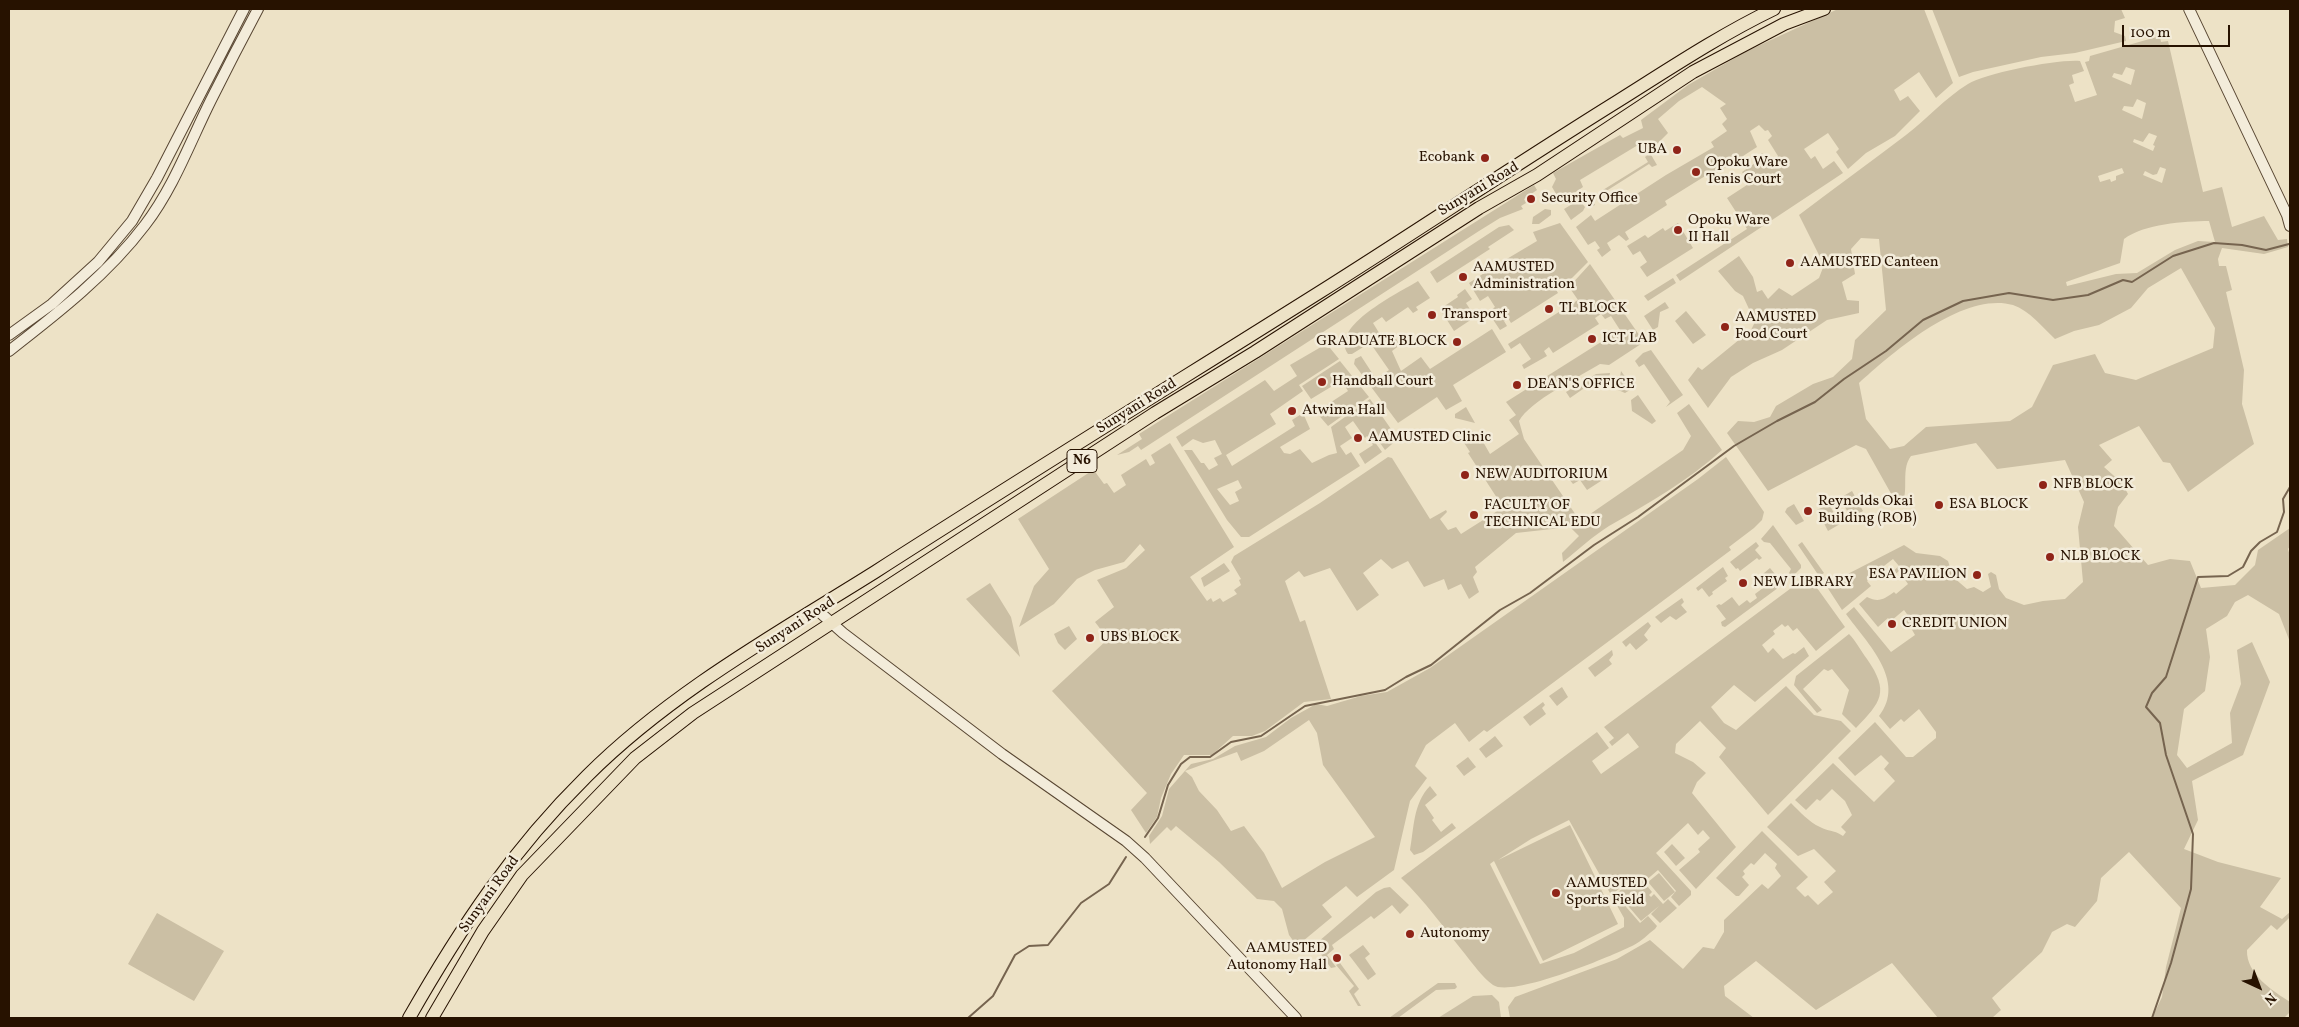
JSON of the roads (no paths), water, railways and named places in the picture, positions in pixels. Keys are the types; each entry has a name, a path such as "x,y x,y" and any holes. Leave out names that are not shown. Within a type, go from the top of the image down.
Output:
{"main road":[{"name":"N6","path":"409,1018 446,953 491,886 529,838 611,753 671,704 816,609 1324,289 1668,69 1774,9"},
{"name":"Sunyani Road","path":"432,1018 483,931 522,875 629,764 693,713 1155,413 1479,208 1536,175 1694,72 1784,24 1824,9"},
{"path":"1324,289 1347,293"}],"street":[{"path":"9,335 52,304 98,262 132,221 157,178 244,9"},
{"path":"9,351 60,311 120,255 146,224 182,165 210,102 258,9"},
{"path":"2189,9 2287,215 2290,226"},
{"path":"816,609 1002,754 1126,841 1145,858 1296,1018"}],"waterway":[{"path":"1145,837 1158,818 1168,785 1181,764 1190,757 1210,757 1231,742 1261,736 1305,706 1385,690 1431,665 1500,610 1530,593 1594,545 1638,517 1734,446 1815,402 1844,379 1886,351 1923,320 1963,301 2009,293 2053,300 2088,295 2123,280 2132,282 2173,256 2214,243 2242,245 2266,250 2289,244"},
{"path":"2152,1018 2171,963 2191,889 2193,834 2166,755 2160,723 2146,707 2152,693 2166,677 2198,577 2228,576 2243,567 2251,551 2260,542 2277,532 2284,512 2283,499 2290,487"},
{"path":"968,1018 993,996 1015,955 1029,946 1048,945 1081,903 1109,884 1126,857"}],"place":[{"name":"UBA","path":"1677,150"},
{"name":"Ecobank","path":"1485,158"},
{"name":"Opoku Ware Tenis Court","path":"1696,172"},
{"name":"Security Office","path":"1531,199"},
{"name":"Opoku Ware II Hall","path":"1678,230"},
{"name":"AAMUSTED Canteen","path":"1790,263"},
{"name":"AAMUSTED Administration","path":"1463,277"},
{"name":"TL BLOCK","path":"1549,309"},
{"name":"Transport","path":"1432,315"},
{"name":"AAMUSTED Food Court","path":"1725,327"},
{"name":"ICT LAB","path":"1592,339"},
{"name":"GRADUATE BLOCK","path":"1457,342"},
{"name":"Handball Court","path":"1322,382"},
{"name":"DEAN'S OFFICE","path":"1517,385"},
{"name":"Atwima Hall","path":"1292,411"},
{"name":"AAMUSTED Clinic","path":"1358,438"},
{"name":"NEW AUDITORIUM","path":"1465,475"},
{"name":"NFB BLOCK","path":"2043,485"},
{"name":"ESA BLOCK","path":"1939,505"},
{"name":"Reynolds Okai Building (ROB)","path":"1808,511"},
{"name":"FACULTY OF TECHNICAL EDU","path":"1474,515"},
{"name":"NLB BLOCK","path":"2050,557"},
{"name":"ESA PAVILION","path":"1977,575"},
{"name":"NEW LIBRARY","path":"1743,583"},
{"name":"CREDIT UNION","path":"1892,624"},
{"name":"UBS BLOCK","path":"1090,638"},
{"name":"AAMUSTED Sports Field","path":"1556,893"},
{"name":"Autonomy","path":"1410,934"},
{"name":"AAMUSTED Autonomy Hall","path":"1337,958"}]}
